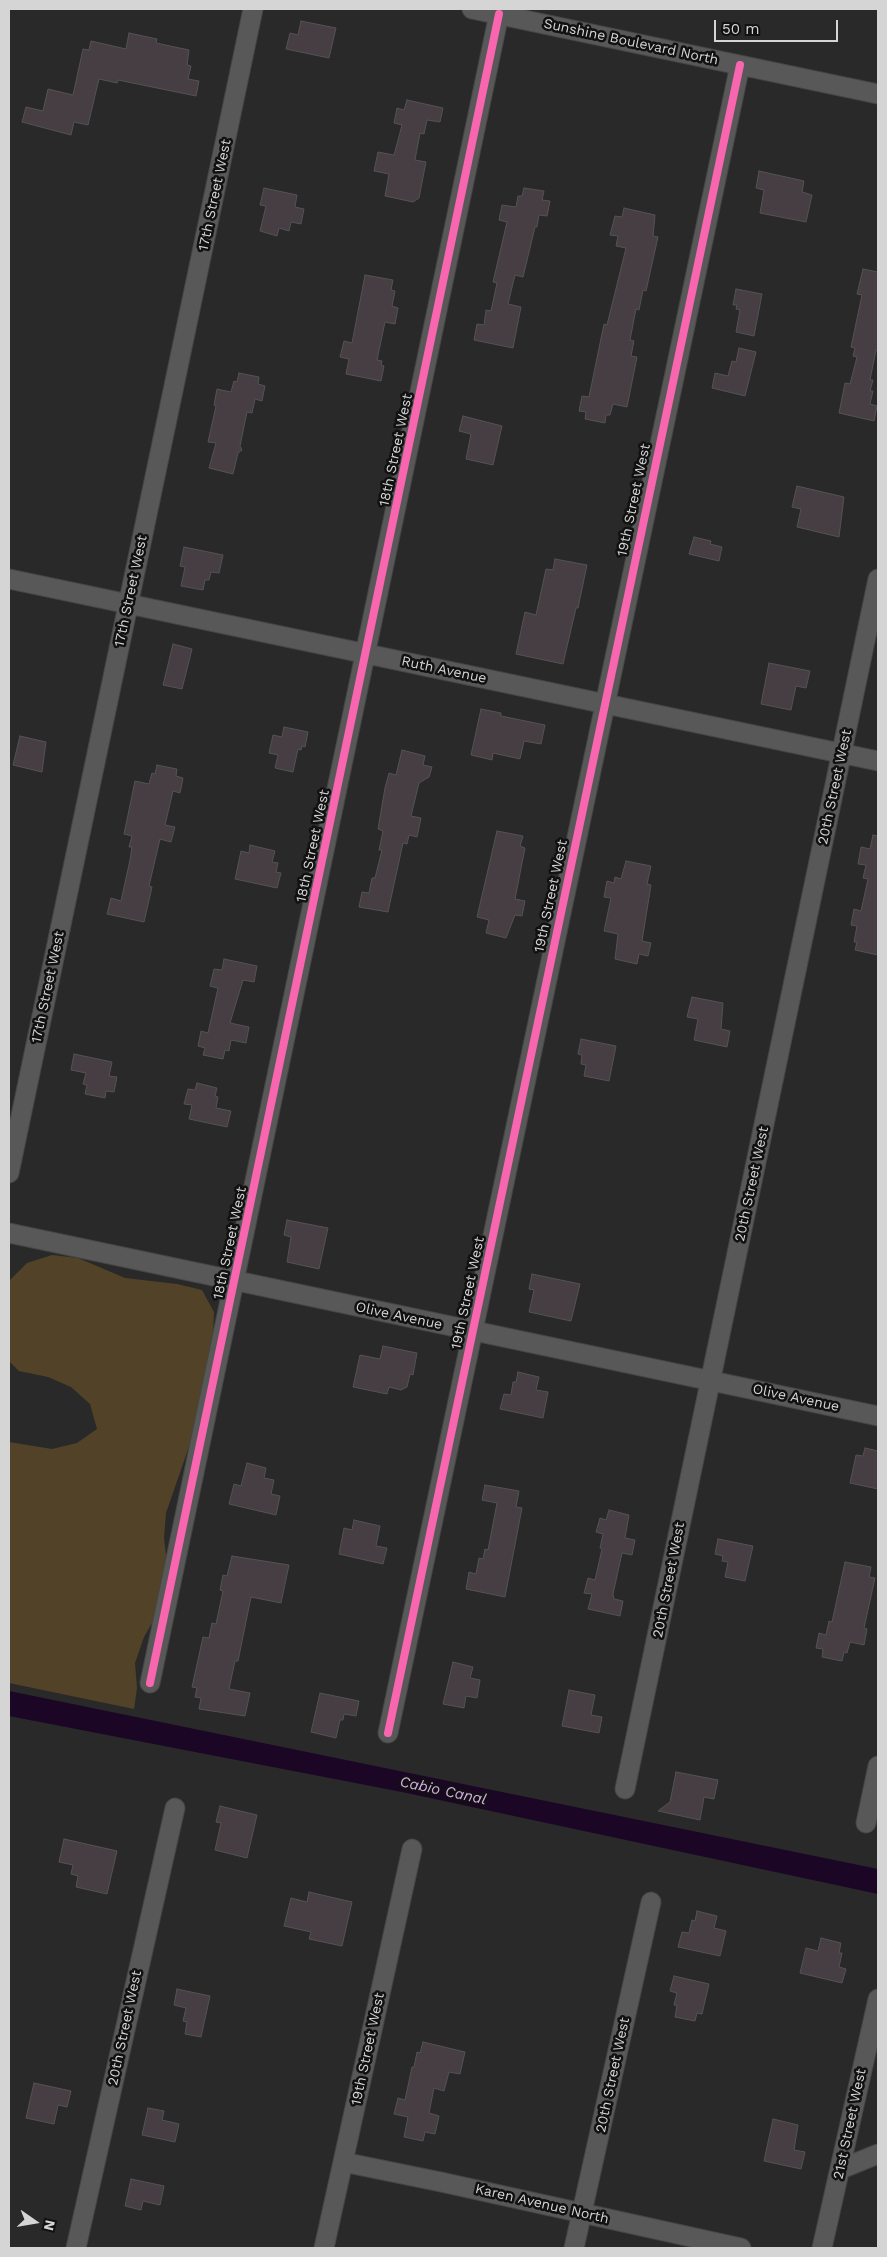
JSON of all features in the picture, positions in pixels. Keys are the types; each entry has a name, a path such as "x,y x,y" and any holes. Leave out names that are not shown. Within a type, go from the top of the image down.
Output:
{"street":[{"name":"17th Street West","path":"9,1173 254,9"},
{"name":"Sunshine Boulevard North","path":"472,9 878,94"},
{"name":"18th Street West","path":"150,1683 499,14"},
{"name":"19th Street West","path":"388,1733 740,65"},
{"name":"Ruth Avenue","path":"9,579 878,761"},
{"name":"20th Street West","path":"625,1789 878,579"},
{"name":"Olive Avenue","path":"9,1233 878,1416"},
{"path":"866,1823 878,1766"},
{"name":"20th Street West","path":"76,2248 175,1808"},
{"name":"19th Street West","path":"324,2248 412,1849"},
{"name":"20th Street West","path":"574,2248 651,1902"},
{"name":"21st Street West","path":"822,2248 878,1999"},
{"path":"841,2169 878,2154"},
{"name":"Karen Avenue North","path":"343,2162 741,2248"}],"shaded area":[{"path":"52,1255 78,1258 125,1278 177,1284 202,1290 214,1312 213,1337 192,1438 166,1513 164,1538 167,1564 157,1614 144,1637 135,1663 137,1688 134,1709 9,1683 9,1442 52,1449 77,1443 97,1429 90,1404 71,1387 48,1377 19,1371 9,1361 9,1281 27,1263"}],"water":[{"name":"Cabio Canal","path":"9,1691 878,1869 878,1894 402,1792 9,1716"}],"building":[{"path":"301,21 336,28 329,58 286,49 290,33 298,35"},
{"path":"129,33 157,39 156,43 189,50 187,65 191,66 188,79 199,81 196,96 118,80 117,83 99,79 88,125 74,122 71,135 22,122 26,107 43,111 48,89 73,95 83,49 89,50 91,41 126,49"},
{"path":"407,100 443,108 440,122 427,120 424,134 420,133 415,160 426,162 419,198 413,202 385,196 389,174 374,171 378,152 394,155 402,125 394,123 397,108 404,110"},
{"path":"759,171 804,181 802,192 812,195 806,222 760,213 764,190 756,188"},
{"path":"264,188 297,195 295,207 304,209 301,224 291,222 289,231 279,228 277,236 260,231 266,206 260,205"},
{"path":"524,188 544,191 542,200 550,201 547,216 539,215 523,277 515,275 508,304 521,307 513,348 474,340 477,324 484,325 486,310 491,311 497,283 493,282 507,222 499,220 502,205 516,207 518,196 522,196"},
{"path":"624,208 655,215 653,236 658,237 646,291 643,290 639,310 636,309 630,340 634,341 631,356 637,357 627,407 613,404 610,415 606,415 605,423 585,419 586,412 579,411 582,396 589,397 604,324 607,325 626,248 616,246 618,236 610,235 615,216 622,217"},
{"path":"863,269 878,272 878,351 876,350 870,380 873,380 870,391 873,391 870,404 877,406 874,421 839,413 845,383 850,384 857,357 853,356 855,348 851,347 862,295 857,294"},
{"path":"365,275 393,280 391,290 395,291 392,306 398,308 395,324 385,322 377,360 382,361 381,365 384,366 381,381 346,374 349,359 340,357 344,341 352,343"},
{"path":"736,289 762,294 754,336 736,332 740,310 736,309 737,305 733,305"},
{"path":"739,348 756,352 745,396 712,388 715,373 728,376 732,361 736,362"},
{"path":"239,373 259,377 258,384 265,386 262,401 255,399 252,413 247,412 240,446 242,450 238,453 233,474 209,468 216,443 208,442 216,406 214,405 217,389 231,392 234,381 237,382"},
{"path":"463,416 502,426 493,465 466,459 471,434 459,431"},
{"path":"797,486 844,497 839,537 797,527 801,509 792,507"},
{"path":"694,537 711,541 710,544 722,547 719,561 689,554"},
{"path":"184,547 223,555 219,573 211,572 209,580 205,580 203,590 181,586 185,567 180,566"},
{"path":"555,559 587,565 563,664 516,654 525,612 536,615 546,569 553,570"},
{"path":"173,644 192,649 182,689 163,685"},
{"path":"769,663 810,671 806,688 796,686 791,710 761,704"},
{"path":"481,709 501,713 501,716 545,725 541,744 524,741 520,759 493,753 492,760 471,755"},
{"path":"284,727 308,732 305,747 302,746 301,750 298,749 293,772 275,768 278,755 269,753 273,735 282,737"},
{"path":"20,736 46,742 42,772 13,765"},
{"path":"402,750 425,756 423,765 432,767 429,777 419,783 411,816 421,818 417,837 409,835 407,844 403,843 388,912 359,907 362,892 369,893 372,878 375,878 382,850 379,850 383,831 378,829 385,788 389,773 396,775"},
{"path":"157,765 177,769 176,776 183,778 180,793 173,791 165,825 175,827 171,842 160,839 149,886 152,887 144,922 107,914 111,898 121,901 130,860 132,847 129,847 132,836 124,834 135,781 149,784 152,773 155,774"},
{"path":"497,831 523,836 520,846 525,848 515,899 525,901 522,916 515,915 506,938 486,933 489,920 477,917"},
{"path":"873,835 878,836 878,955 855,950 857,942 854,942 857,926 851,925 854,909 861,911 868,879 863,878 866,865 858,864 861,847 870,849"},
{"path":"250,845 275,851 272,862 278,863 276,872 281,873 277,888 235,879 241,851 249,853"},
{"path":"626,861 651,866 647,884 651,885 642,941 651,943 648,956 639,954 637,964 615,959 618,934 604,931 611,898 604,897 607,881 614,883 615,877 621,879"},
{"path":"224,959 257,966 254,982 243,980 230,1023 249,1027 246,1043 231,1040 229,1051 225,1050 223,1059 203,1055 205,1048 198,1046 201,1031 208,1033 218,988 210,986 214,969 222,970"},
{"path":"692,997 723,1003 721,1029 730,1031 727,1047 694,1040 698,1019 687,1017"},
{"path":"581,1039 616,1046 609,1081 584,1076 586,1065 581,1064 582,1055 578,1054"},
{"path":"74,1054 112,1062 109,1076 117,1077 114,1092 106,1091 105,1098 85,1094 87,1085 83,1084 86,1073 71,1070"},
{"path":"197,1083 217,1088 215,1096 218,1097 216,1108 231,1111 227,1127 189,1119 192,1105 184,1104 188,1089 195,1090"},
{"path":"287,1220 328,1228 319,1269 287,1262 291,1237 284,1235"},
{"path":"532,1274 580,1284 571,1321 529,1312 534,1290 529,1289"},
{"path":"383,1346 417,1353 413,1375 410,1374 407,1387 401,1390 389,1387 387,1394 353,1387 360,1355 380,1359"},
{"path":"518,1372 539,1377 536,1390 548,1392 543,1418 500,1409 504,1394 511,1395 513,1382 516,1382"},
{"path":"865,1448 878,1451 878,1489 850,1483 856,1455 863,1456"},
{"path":"247,1463 266,1468 264,1478 274,1480 271,1494 280,1496 276,1515 229,1504 234,1484 241,1486"},
{"path":"485,1485 519,1491 516,1507 522,1508 505,1597 466,1589 469,1572 476,1574 479,1558 483,1559 485,1549 488,1550 497,1503 482,1500"},
{"path":"609,1510 629,1515 625,1538 635,1540 632,1555 622,1553 613,1594 614,1599 623,1601 620,1616 588,1609 592,1594 584,1593 588,1578 595,1580 602,1549 600,1548 603,1534 596,1532 600,1518 606,1520"},
{"path":"354,1520 380,1526 376,1546 387,1548 383,1564 339,1554 344,1528 352,1530"},
{"path":"718,1539 753,1546 745,1581 725,1577 728,1562 722,1561 723,1556 715,1554"},
{"path":"232,1556 289,1565 281,1603 251,1597 238,1661 235,1661 229,1689 250,1693 245,1716 199,1709 201,1698 195,1697 197,1688 192,1687 203,1637 209,1638 212,1623 216,1624 223,1591 220,1590 223,1575 227,1576"},
{"path":"845,1562 871,1567 869,1577 875,1578 864,1628 867,1629 864,1645 850,1642 847,1653 844,1652 842,1661 822,1657 823,1649 816,1648 819,1633 826,1635 829,1621 832,1622"},
{"path":"453,1662 473,1667 470,1678 480,1680 477,1698 466,1696 464,1708 443,1704"},
{"path":"569,1690 595,1695 591,1715 602,1717 599,1733 562,1726"},
{"path":"320,1693 359,1701 356,1716 344,1714 343,1720 340,1720 336,1738 311,1732"},
{"path":"676,1772 718,1780 714,1799 704,1797 700,1820 658,1811 670,1802"},
{"path":"220,1806 257,1815 247,1858 215,1850 221,1823 216,1822"},
{"path":"64,1839 117,1851 107,1894 76,1887 78,1876 71,1874 73,1865 59,1862"},
{"path":"309,1892 352,1902 342,1946 309,1939 311,1932 284,1926 291,1898 307,1902"},
{"path":"697,1911 717,1916 714,1928 726,1931 720,1956 678,1947 682,1932 689,1933 692,1920 695,1921"},
{"path":"821,1938 841,1943 839,1953 842,1953 839,1967 846,1969 842,1983 800,1973 806,1948 818,1951"},
{"path":"674,1976 709,1984 702,2014 697,2013 695,2021 675,2017 677,2006 674,2005 677,1993 670,1991"},
{"path":"177,1989 210,1996 201,2037 185,2034 187,2022 183,2021 186,2008 174,2005"},
{"path":"423,2042 465,2052 460,2074 449,2072 444,2091 434,2088 429,2113 439,2116 435,2134 425,2132 423,2141 404,2137 408,2117 394,2114 398,2098 405,2100 412,2067 414,2067 417,2052 420,2053"},
{"path":"34,2083 71,2091 67,2107 58,2105 54,2124 26,2118"},
{"path":"148,2108 164,2111 162,2120 179,2124 175,2142 142,2135"},
{"path":"773,2119 798,2125 794,2150 805,2152 801,2169 764,2161"},
{"path":"131,2179 164,2186 160,2205 143,2201 141,2210 125,2206"}],"cycle path":[{"path":"150,1683 499,14"},
{"path":"388,1733 740,65"}]}
